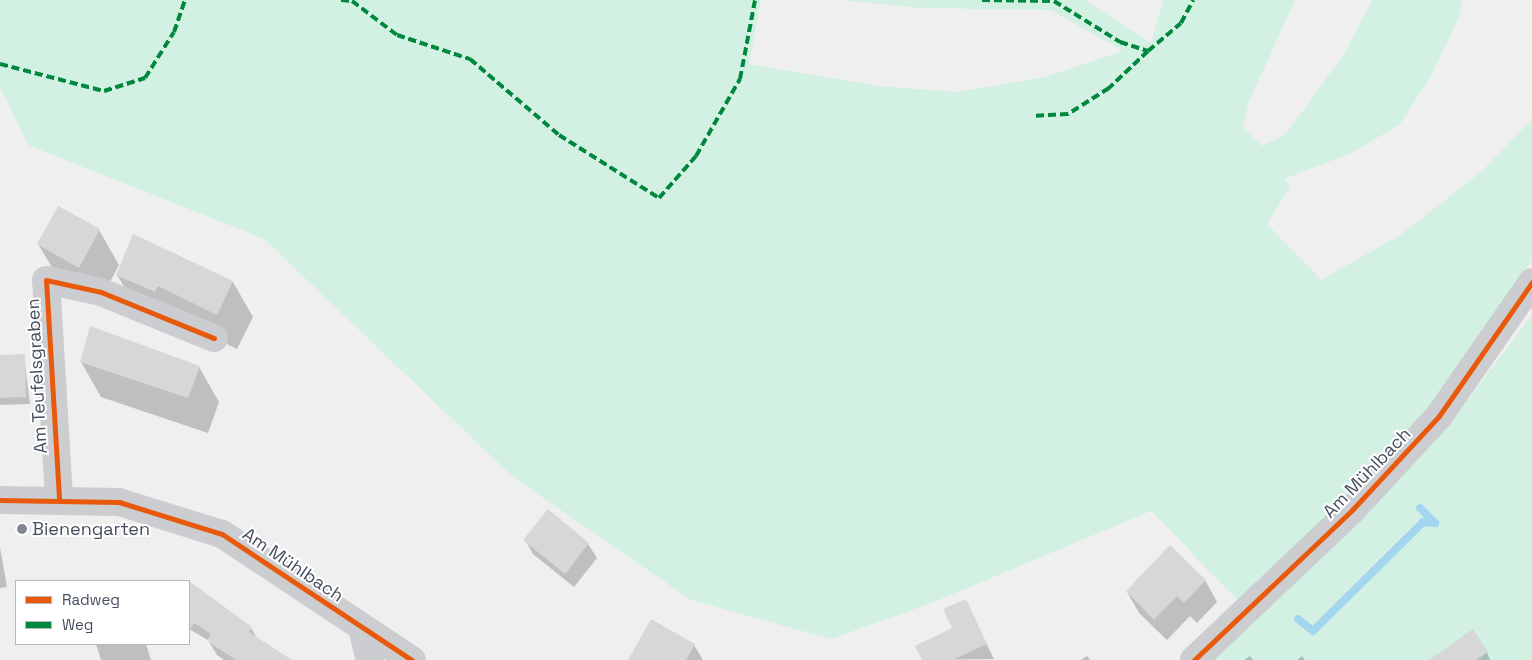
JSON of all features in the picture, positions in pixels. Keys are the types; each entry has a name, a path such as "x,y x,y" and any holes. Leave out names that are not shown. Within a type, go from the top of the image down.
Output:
{"street":[{"name":"Am Teufelsgraben","path":"59,498 46,280 101,292 214,338"},
{"name":"Am Mühlbach","path":"1194,660 1352,510 1439,416 1532,282"},
{"name":"Am Mühlbach","path":"0,500 59,498 119,502 222,534 412,660"},
{"path":"362,628 370,660"}],"green space":[{"path":"0,0 761,0 749,64 879,86 957,92 1045,77 1123,51 1051,10 920,8 841,0 1085,0 1151,43 1163,0 1295,0 1248,104 1243,127 1262,146 1286,134 1344,54 1372,0 1462,0 1460,15 1430,78 1400,124 1352,153 1284,179 1290,187 1267,224 1321,280 1400,235 1481,172 1532,119 1532,260 1450,387 1319,526 1238,600 1151,511 929,604 831,639 691,600 513,477 264,239 28,145 0,87"},
{"path":"1532,315 1532,660 1212,660 1452,421"}],"building":[{"path":"58,206 100,229 79,268 37,244"},
{"path":"133,234 233,281 217,315 158,286 155,292 116,275"},
{"path":"90,326 200,366 188,398 80,362"},
{"path":"25,354 26,397 0,398 0,355"},
{"path":"548,509 589,543 565,574 523,540"},
{"path":"1170,545 1206,580 1184,603 1177,596 1154,620 1126,591"},
{"path":"190,582 252,627 249,632 292,660 236,660 207,641 211,634 194,623 190,629"},
{"path":"966,599 987,644 952,660 922,660 915,646 952,628 943,609"},
{"path":"651,619 695,644 686,660 628,660"},
{"path":"1473,629 1488,652 1476,660 1429,660"}],"waterway":[{"path":"1298,619 1313,631 1423,522 1435,523 1420,508"}],"marked path":[{"path":"0,64 104,91 145,78 174,32 185,0"},
{"path":"341,0 352,1 397,35 470,59 559,135 659,198 696,156 740,79 755,0"},
{"path":"982,0 1054,1 1120,42 1148,51 1109,88 1068,114 1035,116"},
{"path":"1148,51 1181,23 1193,0"}],"cycle path":[{"path":"59,498 46,280 101,292 214,338"},
{"path":"1194,660 1352,510 1439,416 1532,282"},
{"path":"0,500 119,502 222,534 412,660"}],"place":[{"name":"Bienengarten","path":"22,529"}]}
